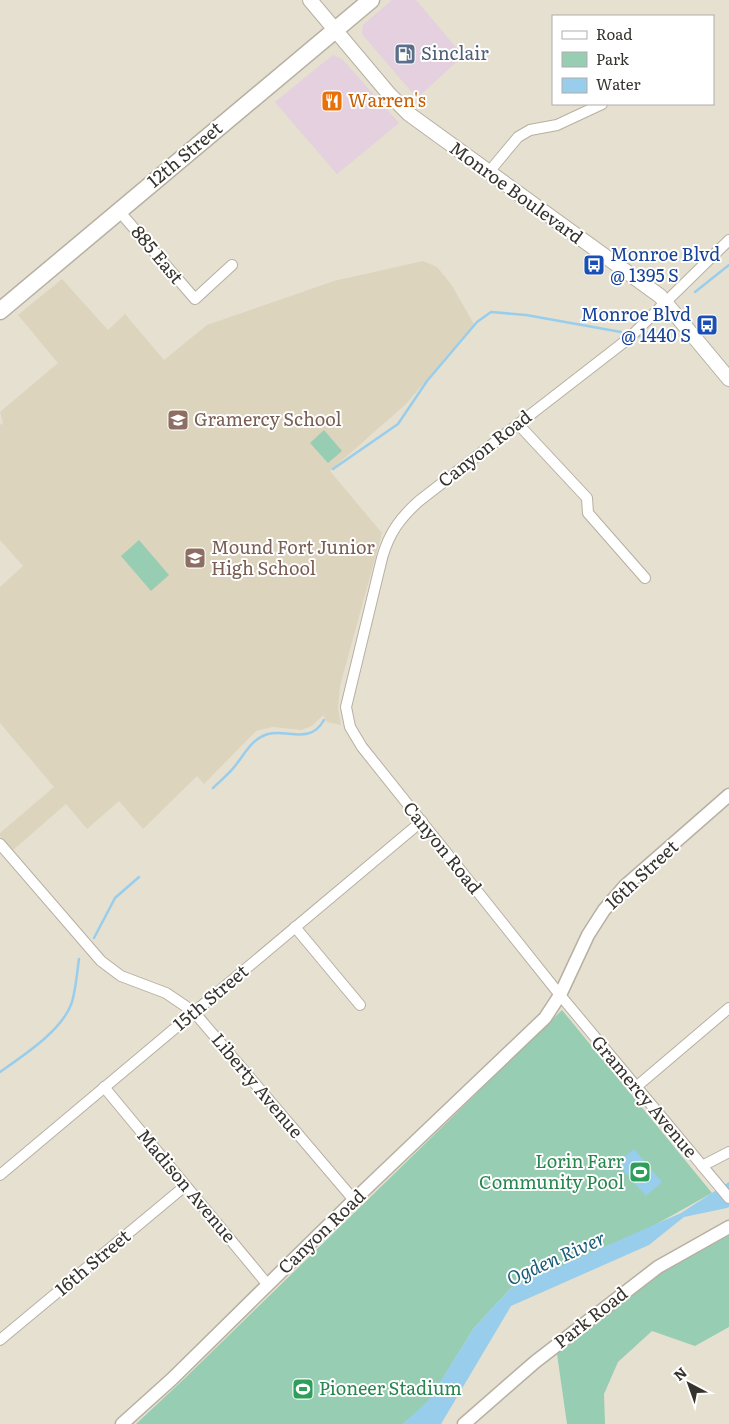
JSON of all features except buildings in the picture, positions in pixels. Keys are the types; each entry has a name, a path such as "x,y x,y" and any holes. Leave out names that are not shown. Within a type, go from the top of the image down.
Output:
{"main road":[{"name":"Monroe Boulevard","path":"310,0 403,108 488,172 630,273 666,303 729,379"},
{"name":"12th Street","path":"0,311 371,0"}],"street":[{"path":"488,172 518,137 530,130 557,125 600,105"},
{"name":"885 East","path":"119,211 194,299 232,265"},
{"name":"Canyon Road","path":"122,1424 172,1379 354,1200 538,1025 560,996 362,747 350,727 346,707 347,696 387,541 398,522 419,501 599,363 666,303 729,240"},
{"path":"518,424 587,498 588,513 645,578"},
{"name":"16th Street","path":"560,996 588,935 604,910 625,886 729,795"},
{"name":"15th Street","path":"0,1175 422,821"},
{"name":"Liberty Avenue","path":"0,844 100,961 121,976 166,993 194,1012 354,1200"},
{"path":"295,928 360,1005"},
{"name":"Gramercy Avenue","path":"560,996 729,1198"},
{"path":"636,1087 729,1008"},
{"name":"Madison Avenue","path":"104,1088 268,1284"},
{"path":"702,1166 729,1152"},
{"name":"16th Street","path":"0,1340 185,1186"},
{"name":"Park Road","path":"464,1424 535,1362 658,1266 729,1227"}],"shaded area":[{"path":"392,0 416,0 463,56 417,98 362,34 363,25"},
{"path":"333,55 342,59 399,123 337,174 275,102"},
{"name":"Mound Fort Junior High School","path":"423,261 437,267 451,284 474,324 406,404 330,471 382,533 340,686 338,708 341,725 327,722 323,715 312,726 301,730 273,727 256,731 204,784 197,776 143,829 119,801 87,829 66,804 12,851 0,836 0,833 54,787 0,723 0,587 23,566 0,540 0,425 3,423 0,412 58,363 18,315 62,279 108,330 125,314 164,360 207,325 334,281"}],"green space":[{"path":"324,430 342,451 328,463 310,443"},
{"path":"139,540 169,575 151,591 121,556"},
{"path":"562,1010 712,1193 646,1230 511,1288 474,1328 428,1402 403,1424 136,1424 184,1379"},
{"path":"729,1235 729,1327 695,1346 652,1331 618,1362 604,1394 605,1424 567,1424 557,1354 662,1270"}],"water":[{"name":"Lorin Farr Community Pool","path":"634,1149 662,1182 646,1196 617,1163"},
{"name":"Ogden River","path":"729,1182 729,1207 684,1217 649,1245 511,1306 441,1424 403,1424 428,1401 474,1328 511,1288 681,1213"}],"waterway":[{"path":"695,292 729,265"},
{"path":"333,469 398,424 427,381 477,322 491,312 526,315 621,332"},
{"path":"640,336 655,330"},
{"path":"213,788 233,769 257,739 276,733 305,734 318,728 324,720"},
{"path":"94,938 115,898 139,877"},
{"path":"0,1072 42,1041 52,1032 67,1012 72,1002 79,959"}],"place":[{"name":"Sinclair","path":"405,54"},
{"name":"Warren's","path":"332,101"},
{"name":"Monroe Blvd @ 1395 S","path":"594,265"},
{"name":"Monroe Blvd @ 1440 S","path":"707,325"},
{"name":"Gramercy School","path":"178,420"},
{"name":"Mound Fort Junior High School","path":"195,558"},
{"name":"Lorin Farr Community Pool","path":"640,1172"},
{"name":"Pioneer Stadium","path":"303,1389"}]}
